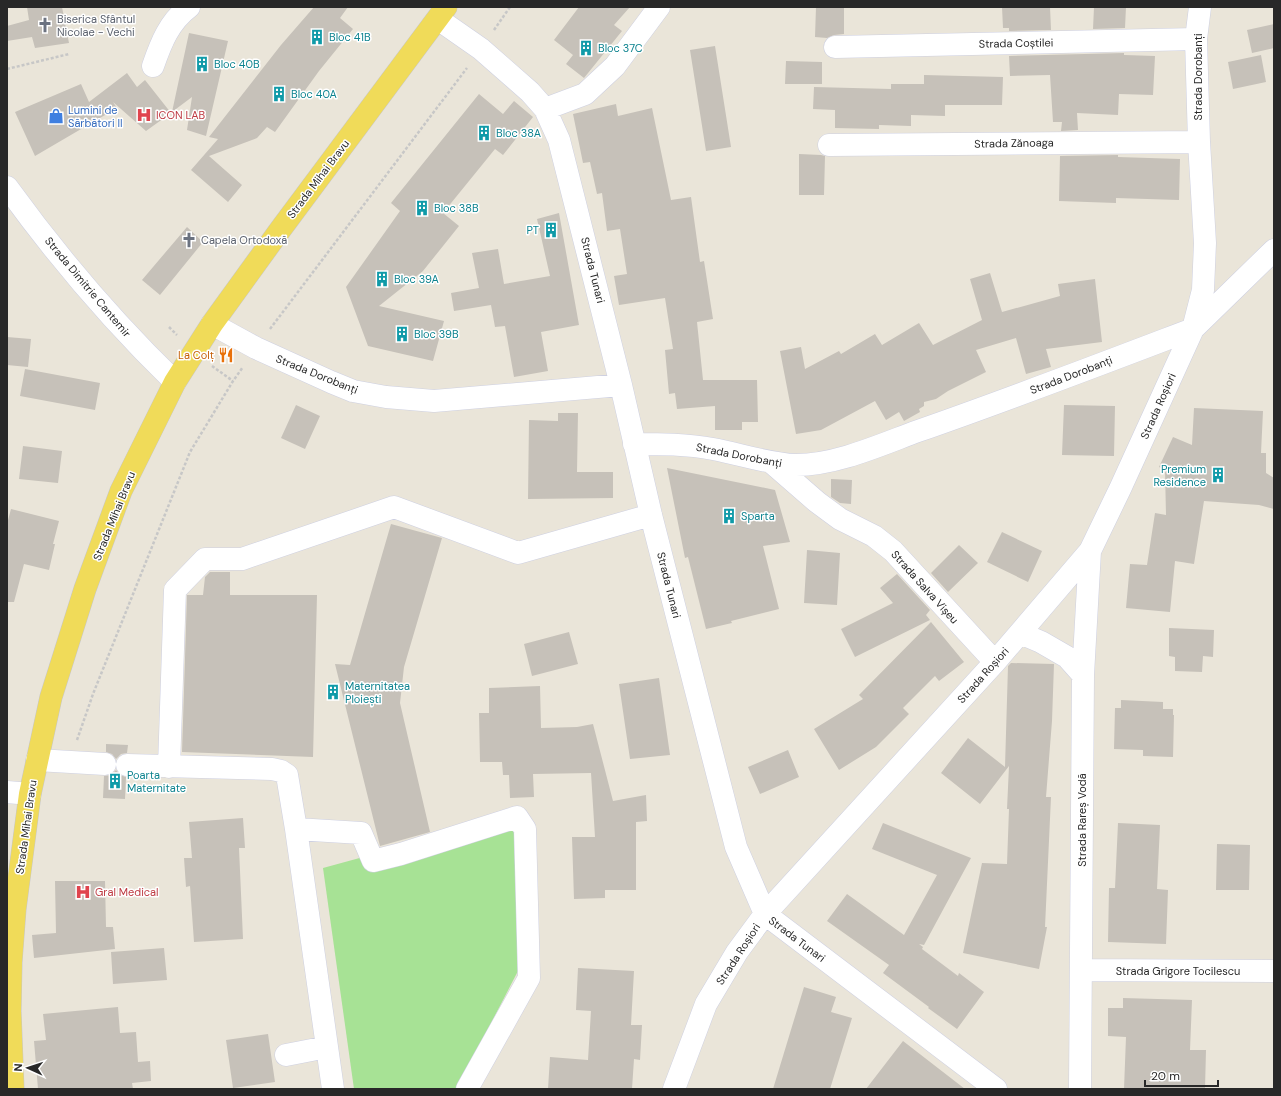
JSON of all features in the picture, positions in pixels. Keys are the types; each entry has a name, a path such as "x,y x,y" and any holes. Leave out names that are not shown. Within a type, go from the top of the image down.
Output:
{"main road":[{"name":"Strada Mihai Bravu","path":"13,1089 10,1011 11,962 15,909 30,794 51,697 85,589 121,491 175,382 212,324 442,13"}],"street":[{"path":"153,66 163,40 172,24 189,7"},
{"path":"545,109 585,94 615,66 659,7"},
{"name":"Strada Dorobanți","path":"634,444 689,445 740,454 771,462 796,465 842,458 981,410 1193,329 1203,290 1205,243 1199,142 1196,39 1200,7"},
{"name":"Strada Tunari","path":"442,13 530,92 545,109 560,140 621,385 651,515 736,847 765,914 996,1089"},
{"name":"Strada Coștilei","path":"835,47 1196,39"},
{"name":"Strada Zănoaga","path":"829,145 1199,142"},
{"name":"Strada Dimitrie Cantemir","path":"7,186 29,216 97,299 149,357 175,382"},
{"name":"Strada Roșiori","path":"674,1089 706,1004 738,952 765,914 995,662 1090,551 1193,329 1274,250"},
{"name":"Strada Dorobanți","path":"212,324 256,348 331,382 353,391 386,397 434,401 621,385"},
{"name":"Strada Salva Vișeu","path":"771,462 817,502 840,519 874,536 893,551 995,662"},
{"path":"169,767 175,590 205,559 242,559 394,506 518,553 651,515"},
{"name":"Strada Rareș Vodă","path":"1080,1089 1083,675 1090,551"},
{"path":"1020,633 1041,642 1067,657 1083,675"},
{"path":"37,760 105,764"},
{"path":"127,765 272,769 281,771 287,775 333,1089"},
{"path":"7,792 30,794"},
{"path":"296,829 362,833 373,861 401,854 517,817 525,829 529,978 467,1089"},
{"name":"Strada Grigore Tocilescu","path":"1081,970 1274,971"},
{"path":"286,1055 327,1048"}],"path":[{"path":"7,69 69,54"}],"green space":[{"path":"484,824 517,829 518,971 457,1089 354,1089 323,868"}],"building":[{"name":"Biserica Sfântul Nicolae - Vechi","path":"27,7 62,7 69,43 35,48 32,37 7,41 7,26 29,20"},
{"path":"314,7 348,7 340,18 353,29 319,71 275,132 267,127 257,138 209,156 242,185 228,202 191,170 218,139 209,137 281,45"},
{"name":"Bloc 37C","path":"579,7 630,7 614,25 622,31 584,78 566,64 573,55 554,40"},
{"path":"816,7 844,7 844,34 834,35 827,38 815,37"},
{"path":"1002,7 1050,7 1051,30 1009,31 1009,28 1003,28"},
{"path":"1094,7 1126,7 1125,28 1093,29"},
{"path":"1274,24 1274,48 1252,53 1247,30"},
{"name":"Bloc 40B","path":"189,33 228,41 206,136 187,130 192,97 172,112"},
{"path":"715,46 731,147 706,151 690,50"},
{"path":"1124,53 1124,55 1155,56 1153,95 1119,94 1118,115 1077,113 1078,130 1061,131 1062,122 1053,122 1050,75 1010,76 1009,56"},
{"path":"1261,55 1266,82 1233,89 1228,62"},
{"path":"786,61 822,62 822,84 785,84"},
{"path":"127,73 137,87 145,80 171,113 146,131 113,102 117,108 35,156 15,112 81,84 89,102"},
{"path":"924,75 1003,77 1002,105 945,105 945,116 911,115 911,126 879,125 879,129 835,128 835,110 813,109 814,87 891,89 891,84 924,84"},
{"path":"479,94 503,114 514,101 533,117 503,155 495,149 443,213 459,226 423,271 379,306 444,321 433,361 368,346 346,287 400,211 391,203"},
{"path":"616,104 618,116 652,108 671,200 691,197 700,262 704,261 713,319 697,322 703,380 757,380 758,422 742,422 742,430 715,430 715,406 677,409 675,393 669,394 665,350 673,349 665,298 619,305 614,276 627,274 620,229 607,231 602,193 597,194 590,162 583,163 573,114"},
{"path":"799,154 825,156 824,195 799,195"},
{"path":"1118,155 1118,157 1180,159 1179,200 1116,198 1116,203 1059,201 1060,156"},
{"path":"559,213 579,325 541,332 548,371 514,377 505,326 495,327 491,305 454,311 451,293 479,288 472,253 498,249 504,284 550,276 537,219"},
{"path":"187,227 203,242 160,295 142,280"},
{"path":"990,273 1002,312 1060,296 1058,284 1095,279 1102,342 1046,349 1051,367 1026,374 1016,338 976,350 986,372 948,391 936,399 924,402 924,406 919,409 920,412 904,421 899,412 886,420 875,401 821,430 796,434 780,351 801,347 805,369 839,351 841,354 875,334 882,345 919,323 933,345 982,320 970,279"},
{"path":"7,337 31,339 28,367 7,365"},
{"path":"25,369 100,383 95,410 20,396"},
{"path":"296,405 320,416 305,449 281,438"},
{"path":"1064,405 1115,406 1114,456 1062,455"},
{"path":"1194,408 1263,411 1261,453 1266,453 1266,473 1274,478 1274,509 1259,505 1204,501 1194,564 1175,561 1170,612 1126,608 1130,564 1147,565 1155,513 1166,515 1165,470 1159,467 1173,437 1192,445"},
{"path":"558,413 578,413 577,472 613,472 613,498 528,499 529,420 558,421"},
{"path":"23,446 62,451 58,483 19,479"},
{"path":"667,468 775,490 790,542 763,546 779,609 706,629 688,557 685,558"},
{"path":"831,479 852,480 851,504 840,503 831,497"},
{"path":"11,509 59,521 53,544 55,544 49,570 24,564 14,602 7,602 7,524"},
{"path":"391,524 442,538 404,667 400,703 430,832 380,846 335,664 350,665"},
{"path":"1002,532 1042,551 1028,582 987,562"},
{"path":"959,545 978,563 948,592 931,573"},
{"path":"807,550 840,553 837,605 804,603"},
{"path":"210,572 230,572 230,595 317,595 313,757 182,752 187,595 203,595 205,577"},
{"path":"897,574 930,610 926,615 930,620 855,657 841,629 893,603 880,588"},
{"path":"931,622 964,662 939,681 935,676 903,708 909,714 876,747 839,770 814,729 863,699 859,695"},
{"path":"1169,628 1214,630 1213,657 1203,656 1202,672 1175,671 1175,657 1169,656"},
{"path":"569,632 578,664 532,676 524,644"},
{"path":"1011,663 1054,664 1052,721 1046,797 1051,797 1045,927 1047,927 1039,969 963,953 982,863 1007,864 1009,766 980,804 941,773 968,738 1005,767 1008,666"},
{"path":"659,678 670,755 630,759 619,684"},
{"path":"540,686 541,728 577,727 593,724 613,801 646,795 647,821 636,822 636,890 605,890 605,898 574,899 572,837 595,837 591,773 533,774 534,797 510,798 509,775 503,775 502,762 480,762 479,713 489,713 489,688"},
{"path":"1121,700 1163,702 1163,709 1173,709 1173,757 1143,756 1143,750 1114,749 1115,708 1121,708"},
{"path":"106,744 128,745 127,753 121,754 116,759 112,754 106,752"},
{"path":"788,750 799,777 760,794 748,767"},
{"path":"116,770 120,775 126,777 125,799 103,798 104,776 111,775"},
{"path":"243,818 245,848 239,848 243,939 194,942 190,886 186,887 184,858 192,858 189,822"},
{"path":"883,823 971,858 924,945 919,944 923,947 922,949 958,976 959,973 984,992 957,1029 883,973 889,965 827,921 847,894 904,935 937,875 872,849"},
{"path":"1118,823 1160,825 1157,889 1168,890 1166,944 1108,942 1109,888 1115,888"},
{"path":"1217,844 1250,845 1249,890 1216,890"},
{"path":"55,881 105,881 106,927 113,927 115,949 34,958 32,935 56,933"},
{"path":"164,948 167,980 113,984 111,952"},
{"path":"578,968 634,971 631,1025 642,1025 640,1060 634,1059 632,1089 548,1089 550,1057 588,1060 591,1011 576,1010"},
{"path":"804,987 836,997 831,1012 852,1018 830,1089 773,1089"},
{"path":"1123,998 1192,1000 1190,1050 1206,1050 1205,1089 1124,1089 1126,1037 1108,1036 1108,1008 1123,1008"},
{"path":"118,1007 120,1033 136,1032 138,1062 150,1061 151,1081 132,1083 133,1089 38,1089 34,1041 46,1040 43,1014"},
{"path":"268,1034 275,1082 233,1088 226,1040"},
{"path":"903,1041 965,1089 866,1089"}],"place":[{"name":"Biserica Sfântul Nicolae - Vechi","path":"45,25"},
{"name":"Bloc 41B","path":"317,37"},
{"name":"Bloc 37C","path":"586,48"},
{"name":"Bloc 40B","path":"202,64"},
{"name":"Bloc 40A","path":"279,94"},
{"name":"ICON LAB","path":"144,115"},
{"name":"Lumini de Sărbători II","path":"56,116"},
{"name":"Bloc 38A","path":"484,133"},
{"name":"Bloc 38B","path":"422,208"},
{"name":"PT","path":"551,230"},
{"name":"Capela Ortodoxă","path":"189,240"},
{"name":"Bloc 39A","path":"382,279"},
{"name":"Bloc 39B","path":"402,334"},
{"name":"La Colț","path":"226,355"},
{"name":"Premium Residence","path":"1218,475"},
{"name":"Sparta","path":"729,516"},
{"name":"Maternitatea Ploiești","path":"333,692"},
{"name":"Poarta Maternitate","path":"115,781"},
{"name":"Gral Medical","path":"83,892"}]}
